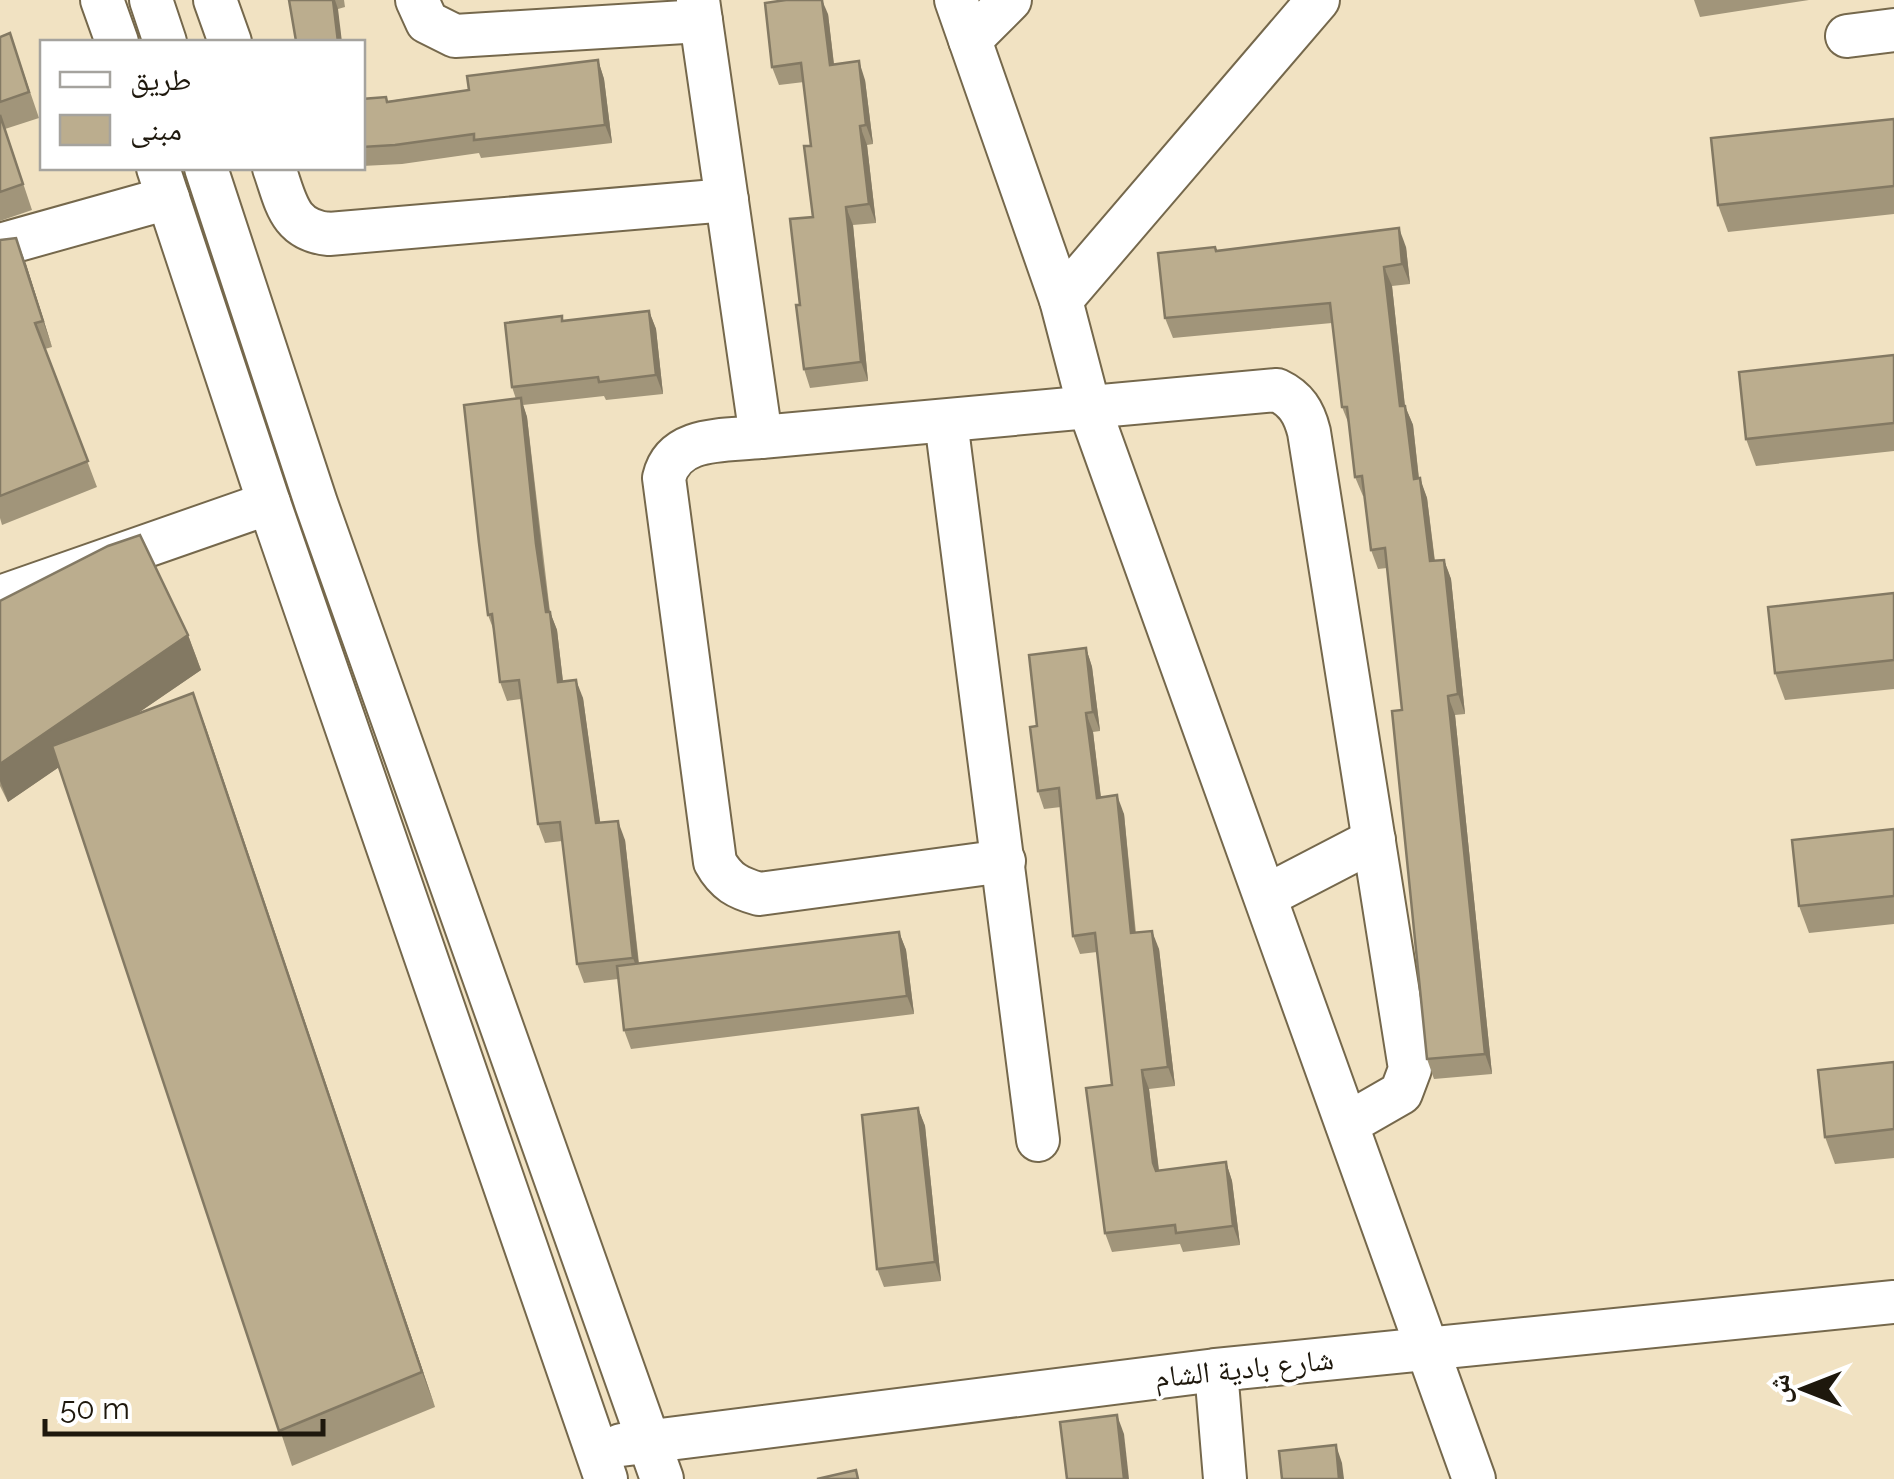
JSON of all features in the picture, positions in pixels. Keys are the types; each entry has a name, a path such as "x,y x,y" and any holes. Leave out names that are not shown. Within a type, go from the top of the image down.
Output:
{"street":[{"path":"102,0 115,40"},
{"path":"150,0 163,40"},
{"path":"215,0 229,40"},
{"path":"417,0 427,22 454,36 700,10 760,437"},
{"path":"956,0 1061,300 1089,407 1474,1479"},
{"path":"970,40 1010,0"},
{"path":"1061,300 1318,0"},
{"path":"1848,36 1894,30"},
{"path":"207,170 316,502 655,1460"},
{"path":"275,170 292,216 310,232 329,234 726,200"},
{"path":"0,245 163,183 601,1464"},
{"path":"1004,860 759,894 736,887 721,873 716,862 664,478 667,467 688,445 1278,390 1295,402 1305,416 1410,1069 1401,1093 1346,1124"},
{"path":"946,421 1038,1140"},
{"path":"0,596 270,503"},
{"path":"1266,896 1374,840"},
{"path":"424,950 469,933"},
{"name":"شارع بادية الشام","path":"601,1464 655,1460 1216,1370 1894,1302"},
{"path":"1216,1370 1225,1479"}],"building":[{"path":"289,0 333,0 338,40 296,40"},
{"path":"822,0 830,65 859,61 866,125 860,126 869,204 846,207 861,362 804,369 790,219 813,217 804,146 811,146 801,63 772,67 765,3"},
{"path":"10,33 29,92 0,102 0,37"},
{"path":"598,60 605,125 474,140 474,134 365,147 365,99 386,97 387,102 469,90 467,76"},
{"path":"0,115 23,184 0,192"},
{"path":"1894,119 1894,186 1718,205 1711,138"},
{"path":"1399,228 1402,264 1384,267 1400,406 1405,406 1414,479 1420,478 1430,561 1444,560 1458,694 1448,696 1485,1054 1427,1059 1392,711 1402,710 1385,548 1371,550 1362,476 1355,477 1347,407 1342,407 1330,303 1165,318 1158,253 1215,247 1216,251"},
{"path":"16,238 43,321 35,323 88,461 0,496 0,240"},
{"path":"649,311 656,375 512,387 505,323"},
{"path":"1894,355 1894,423 1746,439 1739,372"},
{"path":"521,398 536,544 546,612 550,612 558,682 576,680 596,823 618,821 633,958 577,964 560,822 538,824 519,680 500,682 492,614 488,615 464,405"},
{"path":"140,535 188,635 0,764 0,601 108,546"},
{"path":"1894,593 1894,660 1775,673 1768,607"},
{"path":"1086,648 1093,712 1086,713 1097,798 1117,795 1131,933 1152,931 1168,1067 1142,1070 1153,1163 1156,1171 1226,1162 1233,1226 1176,1233 1175,1225 1105,1233 1086,1088 1112,1085 1095,933 1073,936 1059,788 1038,791 1030,727 1037,726 1029,655"},
{"path":"193,693 422,1372 279,1431 52,746"},
{"path":"1894,829 1894,896 1799,906 1792,840"},
{"path":"899,932 907,996 624,1030 617,966"},
{"path":"1894,1062 1894,1129 1825,1137 1818,1070"},
{"path":"918,1108 935,1262 877,1269 862,1115"},
{"path":"1117,1415 1124,1479 1067,1479 1060,1422"},
{"path":"1336,1445 1339,1479 1282,1479 1279,1451"},
{"path":"856,1470 858,1479 817,1479"}]}
